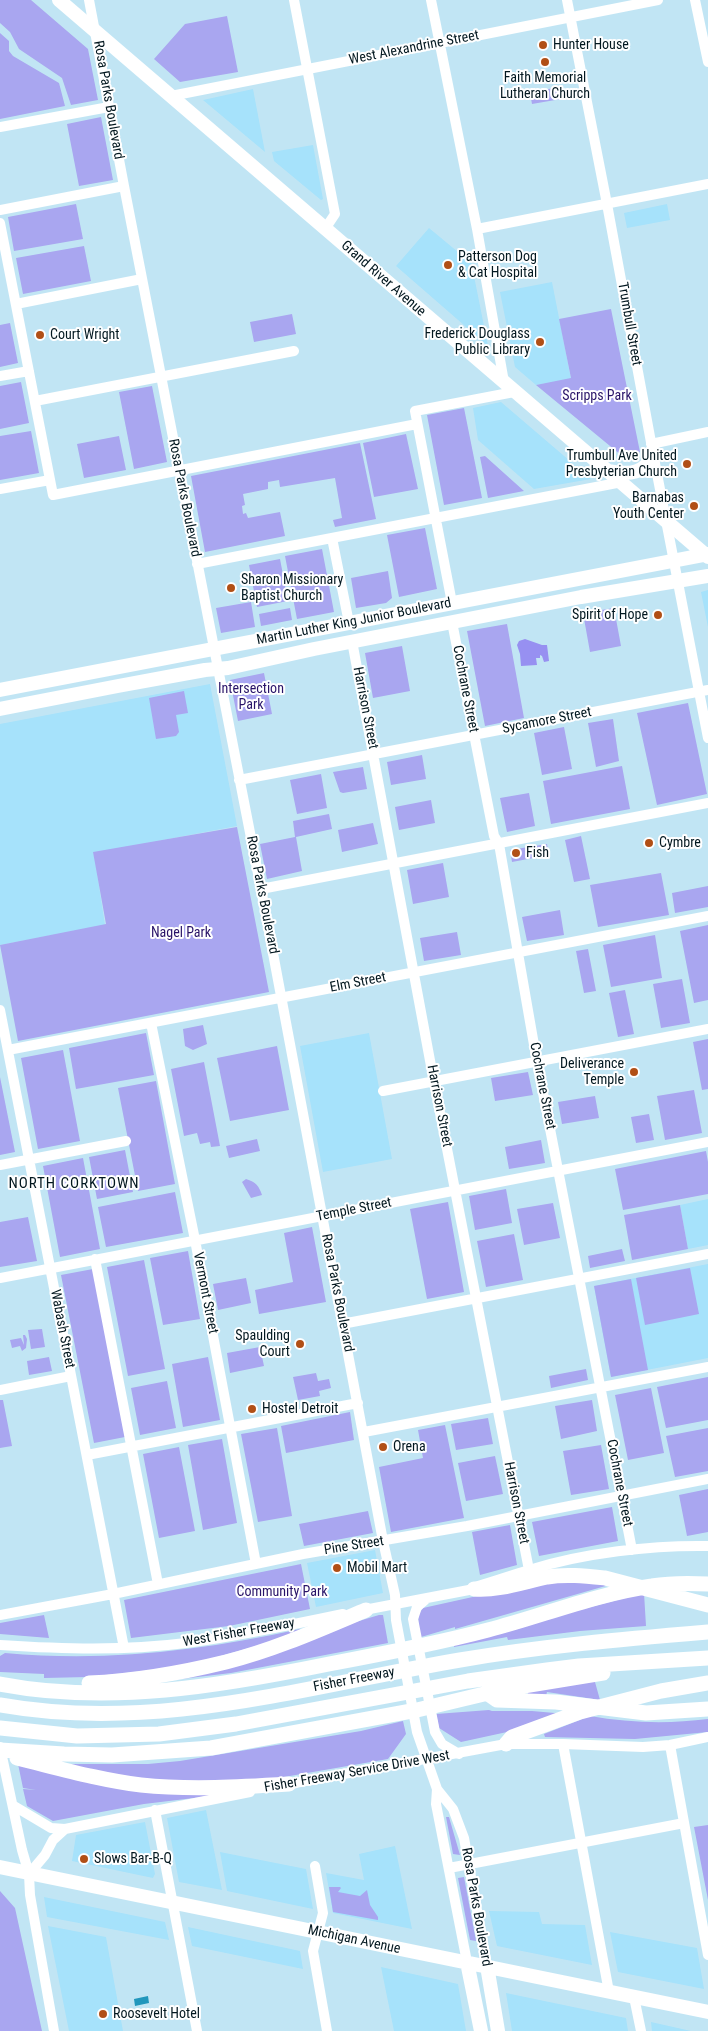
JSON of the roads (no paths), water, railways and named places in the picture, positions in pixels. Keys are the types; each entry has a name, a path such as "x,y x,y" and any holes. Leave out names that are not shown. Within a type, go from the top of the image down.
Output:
{"highway":[{"path":"474,1588 487,1590 549,1577 604,1578 706,1604"},
{"path":"3,1684 76,1692 129,1693 221,1685 434,1643 489,1630 630,1590 675,1583 708,1584"},
{"path":"3,1684 116,1682 212,1665 311,1633 366,1610"},
{"name":"Fisher Freeway","path":"0,1706 67,1713 131,1714 176,1711 230,1704 479,1657 563,1645 708,1632"},
{"name":"Fisher Freeway","path":"0,1728 77,1736 168,1733 236,1724 468,1681 579,1666 669,1662 708,1658"},
{"path":"3,1749 64,1754 112,1755 211,1748 417,1710 487,1693 669,1662"},
{"path":"506,1744 512,1738 580,1712 631,1698 708,1683"},
{"path":"487,1693 497,1700 556,1702 646,1713 708,1709"},
{"path":"3,1749 17,1758 94,1776 139,1784 194,1788 289,1784"}],"main road":[{"name":"Grand River Avenue","path":"59,0 622,482 666,522 707,555"},
{"path":"609,471 625,473 640,470 650,461 652,448"},
{"name":"Martin Luther King Junior Boulevard","path":"0,690 707,555"},
{"name":"Martin Luther King Junior Boulevard","path":"0,709 205,670 218,670 244,665 352,641 582,597 708,576"},
{"path":"574,580 567,587 567,592 570,595 582,597"},
{"path":"536,587 551,592 552,597 545,604"},
{"path":"414,610 411,614 411,620 414,624 423,627"},
{"path":"383,616 390,620 392,628 384,635"},
{"path":"239,644 233,656 236,661 244,665"},
{"path":"17,686 10,694 9,699 12,703 20,705"},
{"name":"Michigan Avenue","path":"0,1867 708,2012"},
{"name":"Rosa Parks Boulevard","path":"467,1962 481,2031"},
{"name":"Rosa Parks Boulevard","path":"487,1966 496,2031"}],"street":[{"name":"Rosa Parks Boulevard","path":"89,0 261,889 383,1541 395,1595 397,1629 417,1732 437,1789 453,1809 464,1838 487,1966"},
{"path":"294,0 335,214 325,229"},
{"path":"431,0 509,387 415,411 452,603"},
{"name":"Trumbull Street","path":"566,0 608,204 677,580 704,691 708,738"},
{"name":"West Alexandrine Street","path":"171,96 658,0"},
{"path":"696,0 708,62"},
{"path":"0,128 109,106"},
{"path":"477,229 708,184"},
{"path":"0,210 124,186"},
{"path":"0,223 4,263 16,304 53,495 417,424"},
{"path":"16,304 142,279"},
{"path":"35,401 294,351"},
{"path":"0,376 29,371"},
{"path":"652,448 708,432"},
{"path":"0,489 50,480"},
{"path":"197,564 622,482"},
{"path":"332,538 349,623"},
{"name":"Cochrane Street","path":"452,622 494,836 499,844 537,1062 632,1550"},
{"name":"Harrison Street","path":"352,641 434,1082 529,1570"},
{"name":"Sycamore Street","path":"240,780 704,691"},
{"path":"261,889 708,803"},
{"name":"Elm Street","path":"8,1050 708,916"},
{"name":"Wabash Street","path":"0,1010 124,1648"},
{"name":"Vermont Street","path":"151,1023 195,1240 256,1564"},
{"path":"383,1091 708,1029"},
{"path":"0,1165 126,1141"},
{"name":"Temple Street","path":"0,1278 708,1142"},
{"path":"342,1324 708,1254"},
{"path":"95,1260 158,1584"},
{"path":"364,1432 708,1367"},
{"path":"0,1390 71,1376"},
{"path":"87,1455 358,1402"},
{"name":"Pine Street","path":"0,1615 113,1594 303,1554 518,1516 708,1479"},
{"path":"529,1570 580,1558 632,1550 708,1546"},
{"name":"West Fisher Freeway","path":"0,1645 54,1649 124,1648 228,1637 474,1588 529,1570"},
{"path":"428,1598 416,1607 413,1619 434,1728 436,1736 442,1744 459,1754"},
{"name":"Fisher Freeway Service Drive West","path":"65,1829 289,1784 506,1744 643,1747 708,1737"},
{"path":"563,1744 609,1992"},
{"path":"670,1744 708,1955"},
{"path":"3,1749 6,1776 29,1874 30,1894 54,2031"},
{"name":"Rosa Parks Boulevard","path":"437,1789 436,1804 467,1962"},
{"path":"14,1806 51,1828 65,1829"},
{"path":"155,1810 196,2031"},
{"path":"449,1868 684,1823"},
{"path":"29,1874 45,1855 53,1840 65,1829"},
{"path":"314,1866 323,1913 313,1951 327,2031"},
{"path":"634,1997 641,2031"}],"place":[{"name":"Hunter House","path":"543,45"},
{"name":"Faith Memorial Lutheran Church","path":"545,62"},
{"name":"Patterson Dog & Cat Hospital","path":"448,265"},
{"name":"Court Wright","path":"40,335"},
{"name":"Frederick Douglass Public Library","path":"540,342"},
{"name":"Trumbull Ave United Presbyterian Church","path":"687,464"},
{"name":"Barnabas Youth Center","path":"694,506"},
{"name":"Sharon Missionary Baptist Church","path":"231,588"},
{"name":"Spirit of Hope","path":"658,615"},
{"name":"Cymbre","path":"649,843"},
{"name":"Fish","path":"516,853"},
{"name":"Deliverance Temple","path":"634,1072"},
{"name":"Spaulding Court","path":"300,1344"},
{"name":"Hostel Detroit","path":"252,1409"},
{"name":"Orena","path":"383,1447"},
{"name":"Mobil Mart","path":"337,1568"},
{"name":"Slows Bar-B-Q","path":"84,1859"},
{"name":"Roosevelt Hotel","path":"103,2014"}],"district":[{"name":"NORTH CORKTOWN","path":"74,1184"}],"park label":[{"name":"Scripps Park","path":"597,396"},
{"name":"Intersection Park","path":"251,698"},
{"name":"Nagel Park","path":"181,933"},
{"name":"Community Park","path":"282,1592"}]}
